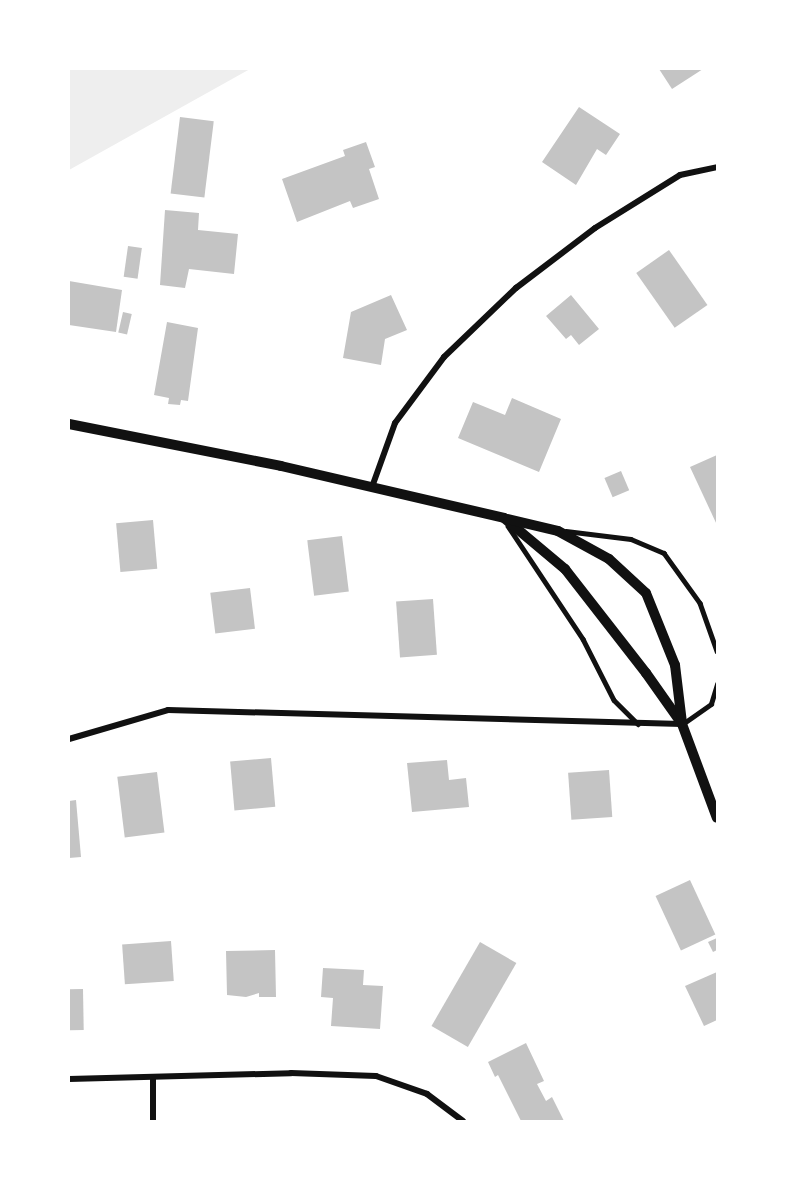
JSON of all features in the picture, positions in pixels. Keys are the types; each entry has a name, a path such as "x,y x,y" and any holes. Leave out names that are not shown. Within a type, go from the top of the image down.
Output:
{"street":[{"path":"371,488 395,423 444,357 516,288 594,228 680,175 717,166"},
{"path":"69,424 281,466 558,531 609,559 646,593 675,665 682,724 717,819"},
{"path":"504,518 565,569 624,642 682,724"},
{"path":"69,740 168,710 639,725 682,724"},
{"path":"69,1079 291,1073 376,1076 427,1094 463,1121"},
{"path":"153,1077 153,1121"}],"lane":[{"path":"504,518 518,545 583,639 614,699 639,725"},
{"path":"558,531 631,539 664,553 700,603 717,651"},
{"path":"682,724 711,704 717,684"}],"shaded area":[{"path":"69,69 250,69 69,170"}],"building":[{"path":"659,69 703,69 672,89"},
{"path":"579,107 620,134 606,155 597,149 576,185 542,162"},
{"path":"180,117 214,121 204,198 171,193"},
{"path":"366,142 375,167 369,169 379,199 353,208 350,201 297,222 282,179 345,156 343,150"},
{"path":"165,210 199,213 198,230 238,234 234,274 189,269 185,288 160,285"},
{"path":"128,246 142,248 138,279 124,277"},
{"path":"669,250 707,305 675,328 636,273"},
{"path":"69,281 122,290 116,332 69,325"},
{"path":"391,295 407,330 385,339 381,365 343,358 351,312"},
{"path":"571,295 599,329 579,345 571,335 566,339 546,316"},
{"path":"123,312 132,314 127,334 118,332"},
{"path":"167,322 198,328 188,401 181,400 180,405 168,404 169,398 154,395"},
{"path":"512,398 561,419 539,472 458,438 473,402 505,415"},
{"path":"717,455 717,525 690,467"},
{"path":"621,471 629,490 613,497 604,478"},
{"path":"153,520 157,569 120,572 116,523"},
{"path":"342,536 349,592 314,596 307,540"},
{"path":"250,588 255,629 215,634 210,593"},
{"path":"433,599 437,655 400,657 396,602"},
{"path":"271,758 275,807 234,810 230,762"},
{"path":"447,760 449,780 466,778 469,807 412,812 407,763"},
{"path":"609,770 612,817 571,820 568,773"},
{"path":"157,772 164,833 125,837 117,777"},
{"path":"76,800 81,857 69,858 69,801"},
{"path":"690,880 715,934 681,950 656,896"},
{"path":"717,938 717,950 713,952 708,942"},
{"path":"171,941 174,981 125,984 122,944"},
{"path":"480,942 516,963 468,1047 432,1026"},
{"path":"275,950 276,997 259,997 259,993 246,997 227,995 226,951"},
{"path":"323,968 364,970 363,985 383,986 380,1029 331,1026 333,998 321,997"},
{"path":"717,972 717,1020 704,1026 685,986"},
{"path":"69,989 83,989 84,1030 70,1030"},
{"path":"526,1043 544,1081 537,1084 546,1101 552,1097 564,1121 521,1121 498,1075 495,1077 488,1062"}]}
